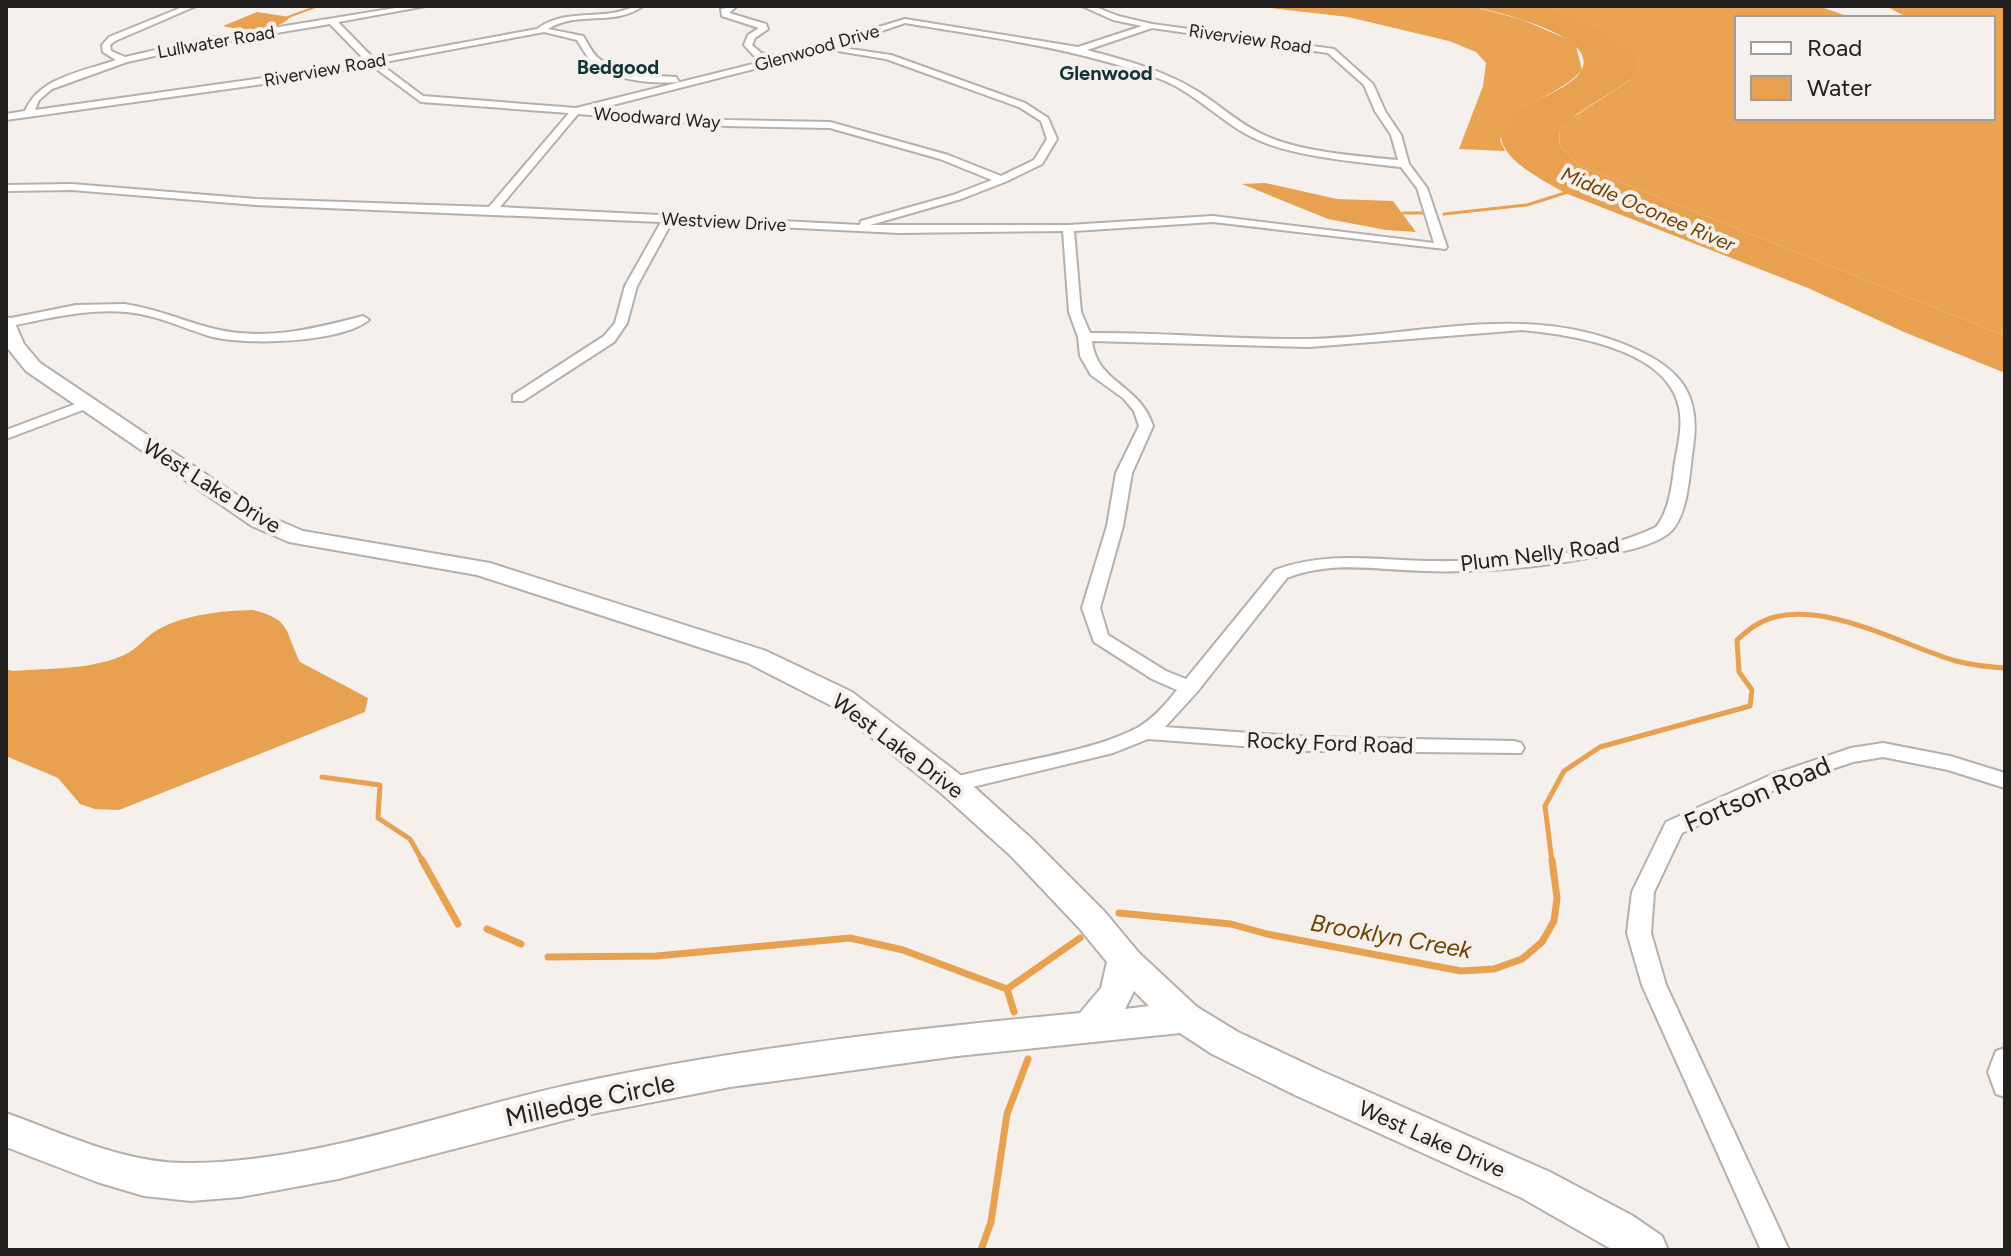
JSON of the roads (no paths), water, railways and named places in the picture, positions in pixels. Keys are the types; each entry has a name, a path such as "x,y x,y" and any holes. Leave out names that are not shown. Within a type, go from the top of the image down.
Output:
{"main road":[{"name":"West Lake Drive","path":"6,323 15,345 33,367 260,521 297,537 481,568 757,657 842,699 952,785 1040,866 1124,959 1185,1018 1225,1043 1308,1083 1536,1185 1619,1230 1648,1250"},
{"path":"1088,1028 1109,1008 1122,981 1124,959"},
{"name":"Milledge Circle","path":"6,1130 134,1175 189,1182 256,1177 315,1166 581,1099 673,1082 900,1048 1185,1018"}],"street":[{"path":"124,60 107,52 106,45 112,39 192,6"},
{"name":"Lullwater Road","path":"29,114 35,99 49,87 124,60 204,42 333,22 395,8 422,6"},
{"name":"Riverview Road","path":"6,117 298,76 540,31 548,24 626,15 639,6"},
{"path":"733,6 725,9 725,14 763,26 764,29 751,37 748,45 752,50 758,55 781,59"},
{"name":"Riverview Road","path":"1086,6 1116,18 1152,26 1331,51 1368,84 1376,104 1396,135 1404,164 1422,188 1441,247"},
{"path":"905,21 911,10"},
{"name":"Glenwood Drive","path":"576,111 814,51 905,21 1078,50 1168,79 1195,93 1237,125 1263,139 1336,157 1404,164"},
{"name":"Woodward Way","path":"333,22 372,62 421,99 727,123 842,127 944,157 1001,180"},
{"path":"1078,50 1152,26"},
{"path":"540,31 577,35 598,62 618,72 642,78 696,82"},
{"path":"814,51 852,51 888,57 1014,102 1039,114 1052,139 1038,162 1001,180 957,197 847,228"},
{"path":"492,210 576,111"},
{"name":"Westview Drive","path":"6,188 72,187 256,202 847,228 1068,228 1213,219 1441,247"},
{"path":"518,398 609,339 621,323 631,286 668,220"},
{"path":"1068,228 1075,312 1085,337 1087,356 1096,372 1128,395 1141,410 1146,426 1124,473 1115,526 1091,608 1100,638 1128,658 1190,688"},
{"path":"6,323 76,309 124,308 154,312 214,333 279,339 314,334 363,320"},
{"name":"Plum Nelly Road","path":"952,785 1113,746 1146,732 1169,713 1281,574 1302,564 1332,561 1425,566 1489,564 1608,549 1664,529 1672,515 1687,436 1687,398 1676,381 1635,352 1605,338 1542,325 1477,326 1353,342 1307,343 1153,335 1085,337"},
{"path":"6,435 86,404"},
{"name":"Rocky Ford Road","path":"1146,732 1309,744 1514,748"},
{"name":"Fortson Road","path":"1775,1250 1654,985 1639,933 1643,892 1674,828 1778,780 1851,755 1883,750 1950,763 2005,781"},
{"path":"2005,1059 2001,1072 2005,1086"}],"water":[{"name":"Middle Oconee River","path":"1471,6 1540,8 1597,29 1629,51 1637,63 1636,76 1577,114 1560,129 1559,145 1578,165 2005,336 2005,373 1808,288 1565,193 1526,169 1503,145 1501,136 1506,125 1522,109 1574,79 1583,65 1580,51 1548,29"},
{"path":"257,12 290,17 268,28 223,26"},
{"path":"1265,183 1337,199 1393,201 1416,232 1386,230 1328,219 1242,184"},
{"path":"253,610 281,622 300,662 368,698 365,712 119,810 95,809 80,804 58,778 6,756 6,669 13,671 102,663 128,653 157,630 180,620"}],"waterway":[{"path":"288,17 318,6"},
{"name":"Middle Oconee River","path":"1444,214 1527,205 1568,192"},
{"path":"1403,213 1426,213"},
{"name":"Brooklyn Creek","path":"1552,862 1545,806 1564,771 1600,747 1750,706 1752,690 1739,672 1737,640 1756,625 1778,616 1803,614 1829,617 1956,661 2005,668"},
{"path":"322,777 380,785 378,818 410,839 423,862"},
{"path":"422,860 458,924"},
{"name":"Brooklyn Creek","path":"1119,913 1231,924 1267,934 1461,971 1494,969 1522,959 1542,942 1554,921 1557,898 1552,860"},
{"path":"487,929 521,944"},
{"path":"548,957 656,956 850,938 903,950 1007,989"},
{"path":"1007,989 1080,938"},
{"path":"1007,989 1014,1012"},
{"name":"Brooklyn Creek","path":"981,1250 991,1222 1007,1114 1028,1059"}],"district":[{"name":"Bedgood","path":"618,67"},
{"name":"Glenwood","path":"1106,73"}]}
